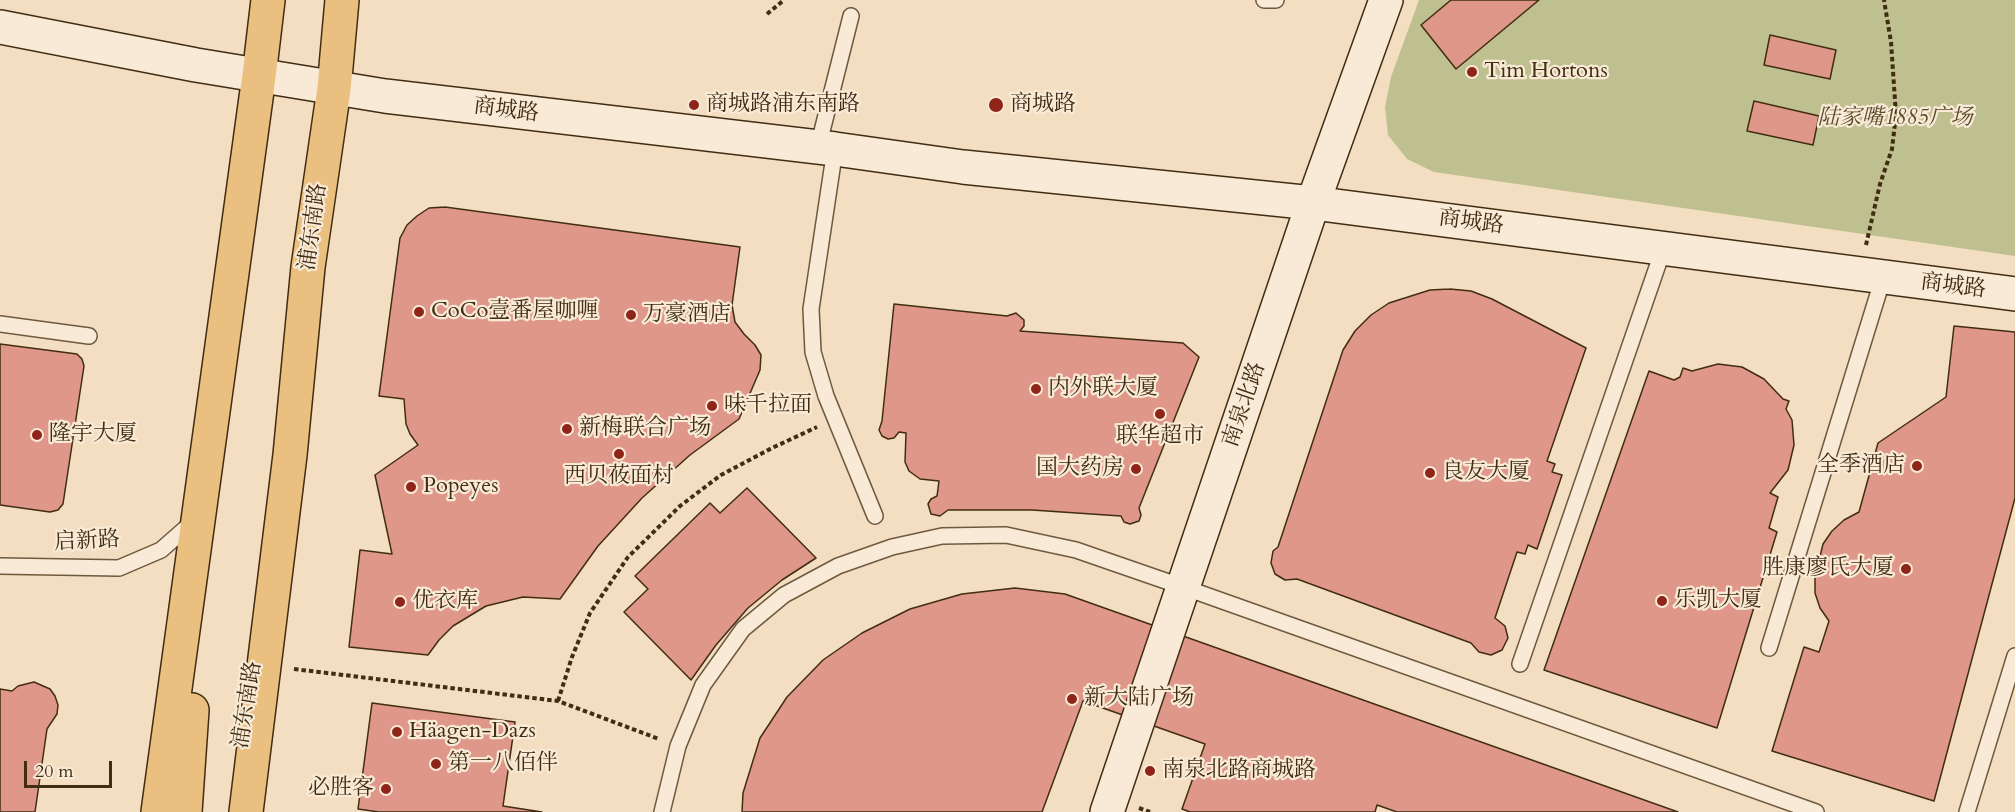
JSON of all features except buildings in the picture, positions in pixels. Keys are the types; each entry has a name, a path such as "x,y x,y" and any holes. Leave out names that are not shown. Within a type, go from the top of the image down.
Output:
{"main road":[{"path":"158,812 268,0"},
{"name":"浦东南路","path":"246,812 290,455 308,267 334,89 342,0"},
{"path":"185,812 209,439"},
{"name":"浦东南路","path":"230,812 290,455"}],"street":[{"name":"南泉北路","path":"1107,812 1313,203 1386,0"},
{"name":"商城路","path":"0,27 334,89 826,148 963,167 1313,203 2015,294"}],"lane":[{"path":"1264,0 1276,0"},
{"path":"851,16 826,148 811,309 813,352 836,418 875,516"},
{"path":"1520,664 1664,247"},
{"path":"1769,648 1872,277"},
{"path":"0,324 90,336"},
{"name":"启新路","path":"0,566 119,568 161,550 198,517"},
{"path":"662,812 678,746 703,685 744,629 784,595 838,567 892,547 942,536 1006,535 1076,550 1816,812"},
{"path":"1967,812 2015,656"}],"path":[{"path":"767,14 784,0"},
{"path":"1872,277 1872,216 1892,149 1896,115 1891,42 1884,0"},
{"path":"558,701 572,657 590,613 628,557 680,506 720,475 836,418"},
{"path":"264,666 558,701 678,746"}],"green space":[{"name":"陆家嘴1885广场","path":"1419,0 2015,0 2015,256 1434,172 1407,159 1388,135 1385,107 1391,77"}],"place":[{"name":"Tim Hortons","path":"1472,72"},
{"name":"商城路浦东南路","path":"694,105"},
{"name":"商城路","path":"996,105"},
{"name":"CoCo壹番屋咖喱","path":"419,312"},
{"name":"万豪酒店","path":"631,315"},
{"name":"内外联大厦","path":"1036,389"},
{"name":"味千拉面","path":"712,406"},
{"name":"联华超市","path":"1160,414"},
{"name":"新梅联合广场","path":"567,429"},
{"name":"隆宇大厦","path":"37,435"},
{"name":"西贝莜面村","path":"619,454"},
{"name":"全季酒店","path":"1917,466"},
{"name":"国大药房","path":"1136,469"},
{"name":"良友大厦","path":"1430,473"},
{"name":"Popeyes","path":"411,487"},
{"name":"胜康廖氏大厦","path":"1906,569"},
{"name":"乐凯大厦","path":"1662,601"},
{"name":"优衣库","path":"400,602"},
{"name":"新大陆广场","path":"1072,699"},
{"name":"Häagen-Dazs","path":"397,732"},
{"name":"第一八佰伴","path":"436,764"},
{"name":"南泉北路商城路","path":"1150,771"},
{"name":"必胜客","path":"386,789"}]}
